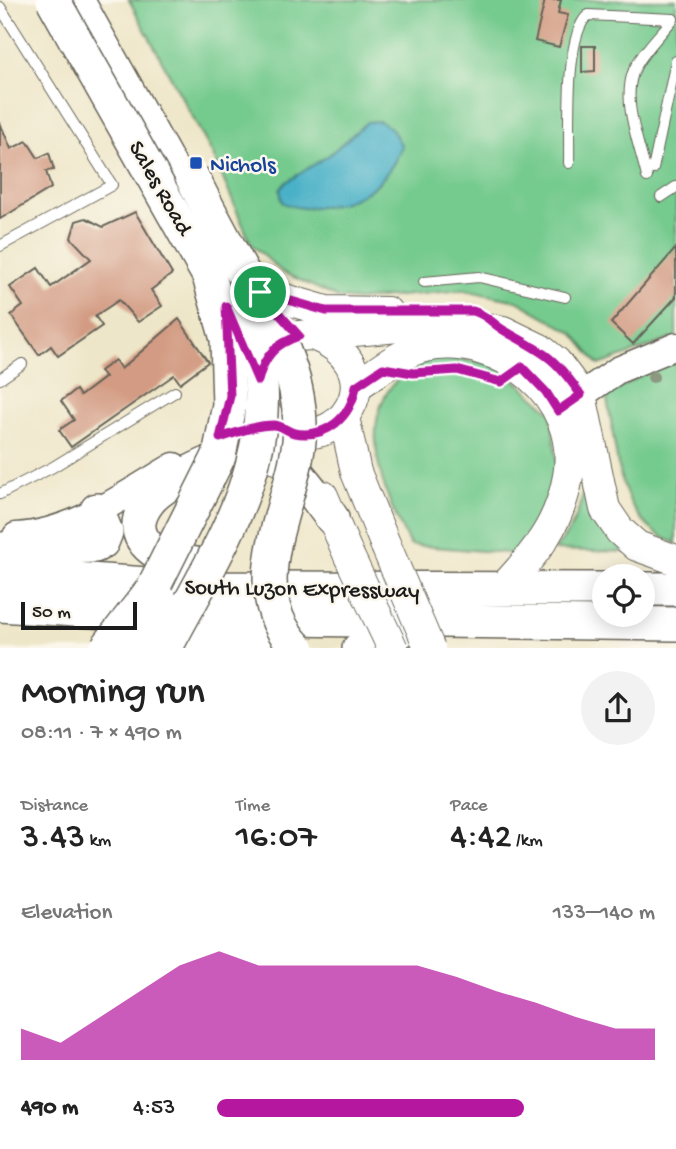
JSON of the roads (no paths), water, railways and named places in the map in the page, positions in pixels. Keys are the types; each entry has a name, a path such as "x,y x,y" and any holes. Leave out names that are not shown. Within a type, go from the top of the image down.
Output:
{"highway":[{"path":"54,0 209,276 227,339 229,405 219,456 152,590 107,648"},
{"path":"63,0 216,268 239,323 248,373 247,420 235,460 141,648"},
{"path":"77,0 227,269 254,328 262,374 260,436 250,479 166,648"},
{"path":"97,0 279,336 290,366 297,393 300,429 275,538 270,583 278,619 297,648"},
{"path":"331,590 281,571 172,562 156,555 146,545 141,522 150,500 222,446 253,449 278,457 332,518"},
{"path":"0,550 95,546 102,542 106,532 97,510"},
{"name":"South Luzon Expressway","path":"0,574 205,588 592,589"},
{"path":"655,589 676,589"},
{"name":"South Luzon Expressway","path":"10,608 431,635 676,624"},
{"path":"361,648 390,633 431,635"},
{"path":"113,648 207,643 254,643 273,648"}],"main road":[{"name":"Sales Road","path":"54,0 213,276 272,410 332,518 393,648"},
{"name":"Sales Road","path":"89,0 239,265 260,292 307,336"},
{"path":"260,292 326,311 473,311 487,315 531,358 546,392 569,403 606,509 620,531 637,546 676,560"},
{"path":"222,446 230,396 226,306"},
{"path":"307,336 331,342 345,354 353,369 356,386 354,397 344,417 329,429 312,434 272,410 262,365 271,351 284,341 307,336 454,322 503,331"},
{"path":"356,386 403,355 449,344 531,358"},
{"path":"569,403 618,370 676,346"},
{"path":"502,589 549,535 560,508 569,474 569,403"},
{"path":"0,536 38,534 71,525 222,446 272,410"},
{"path":"344,417 356,472 386,546 431,635"}],"lane":[{"path":"0,7 112,185 0,247"},
{"path":"569,163 574,40 588,15 673,19 635,68 630,85 631,104 650,173 676,61"},
{"path":"661,197 676,187"},
{"path":"424,282 479,277 565,297"},
{"path":"0,379 22,364"},
{"path":"0,494 53,467 175,392"}],"water":[{"path":"379,121 391,128 402,146 388,171 370,190 334,205 305,208 282,202 280,189 285,183 329,155 367,122"}],"place":[{"name":"Nichols","path":"196,163"}]}
